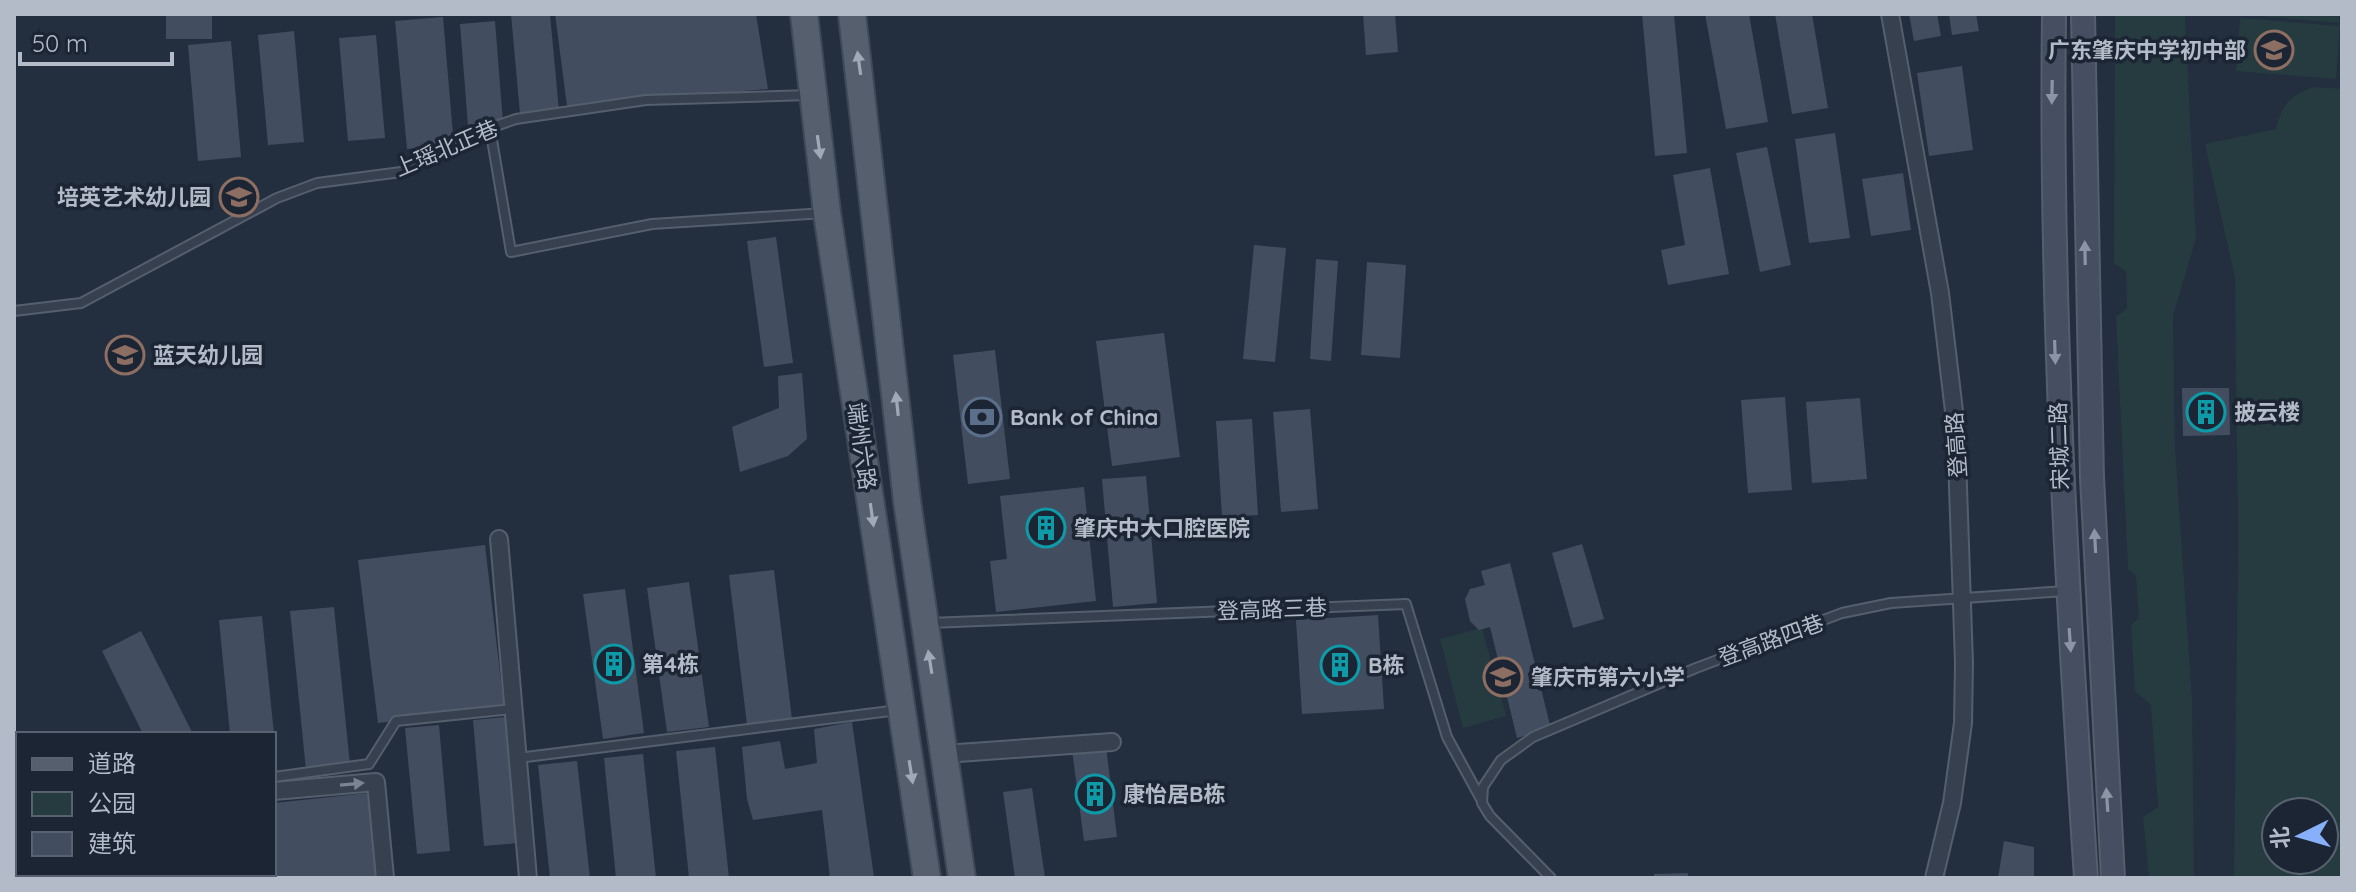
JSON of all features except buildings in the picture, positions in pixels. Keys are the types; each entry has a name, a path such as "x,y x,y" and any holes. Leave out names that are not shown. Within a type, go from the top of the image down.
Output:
{"main road":[{"name":"端州六路","path":"804,14 827,213 927,878"},
{"name":"端州六路","path":"852,14 924,623 962,878"},
{"name":"宋城二路","path":"2054,14 2051,175 2055,341 2067,591 2086,878"},
{"name":"宋城二路","path":"2083,14 2091,462 2113,878"}],"street":[{"name":"登高路","path":"1890,14 1940,293 1956,428 1963,600 1963,723 1952,803 1934,878"},
{"path":"499,539 528,878"},
{"path":"944,754 1112,742"},
{"path":"276,791 376,782 385,878"},
{"path":"14,878 35,876"}],"lane":[{"name":"上瑶北正巷","path":"14,311 81,303 228,221 277,198 317,183 401,172 490,128 516,119 646,100 811,95"},
{"path":"490,128 511,252 652,224 827,213"},
{"name":"登高路四巷","path":"1482,803 1483,787 1501,760 1533,737 1696,668 1842,613 1891,603 2067,591"},
{"name":"登高路三巷","path":"924,623 1406,604 1447,737 1482,803"},
{"path":"276,777 369,764 396,721 513,709"},
{"path":"518,758 902,709"},
{"path":"1482,803 1490,816 1551,878"}],"green space":[{"path":"2115,14 2185,14 2196,238 2173,316 2175,446 2192,700 2194,878 2149,878 2143,817 2158,807 2151,705 2135,691 2131,625 2139,618 2136,576 2128,569 2116,317 2127,308 2126,271 2114,263"},
{"path":"2239,14 2339,14 2339,23"},
{"path":"2240,18 2340,26 2336,79 2236,71"},
{"path":"2314,87 2342,89 2342,878 2234,878 2238,546 2235,278 2205,144 2276,129 2281,113 2293,97"},
{"path":"1482,628 1506,716 1463,728 1440,639"}],"place":[{"name":"广东肇庆中学初中部","path":"2274,50"},
{"name":"培英艺术幼儿园","path":"239,197"},
{"name":"蓝天幼儿园","path":"125,355"},
{"name":"披云楼","path":"2206,412"},
{"name":"Bank of China","path":"982,417"},
{"name":"肇庆中大口腔医院","path":"1046,528"},
{"name":"第4栋","path":"614,664"},
{"name":"B栋","path":"1340,665"},
{"name":"肇庆市第六小学","path":"1503,677"},
{"name":"康怡居B栋","path":"1095,794"}]}
